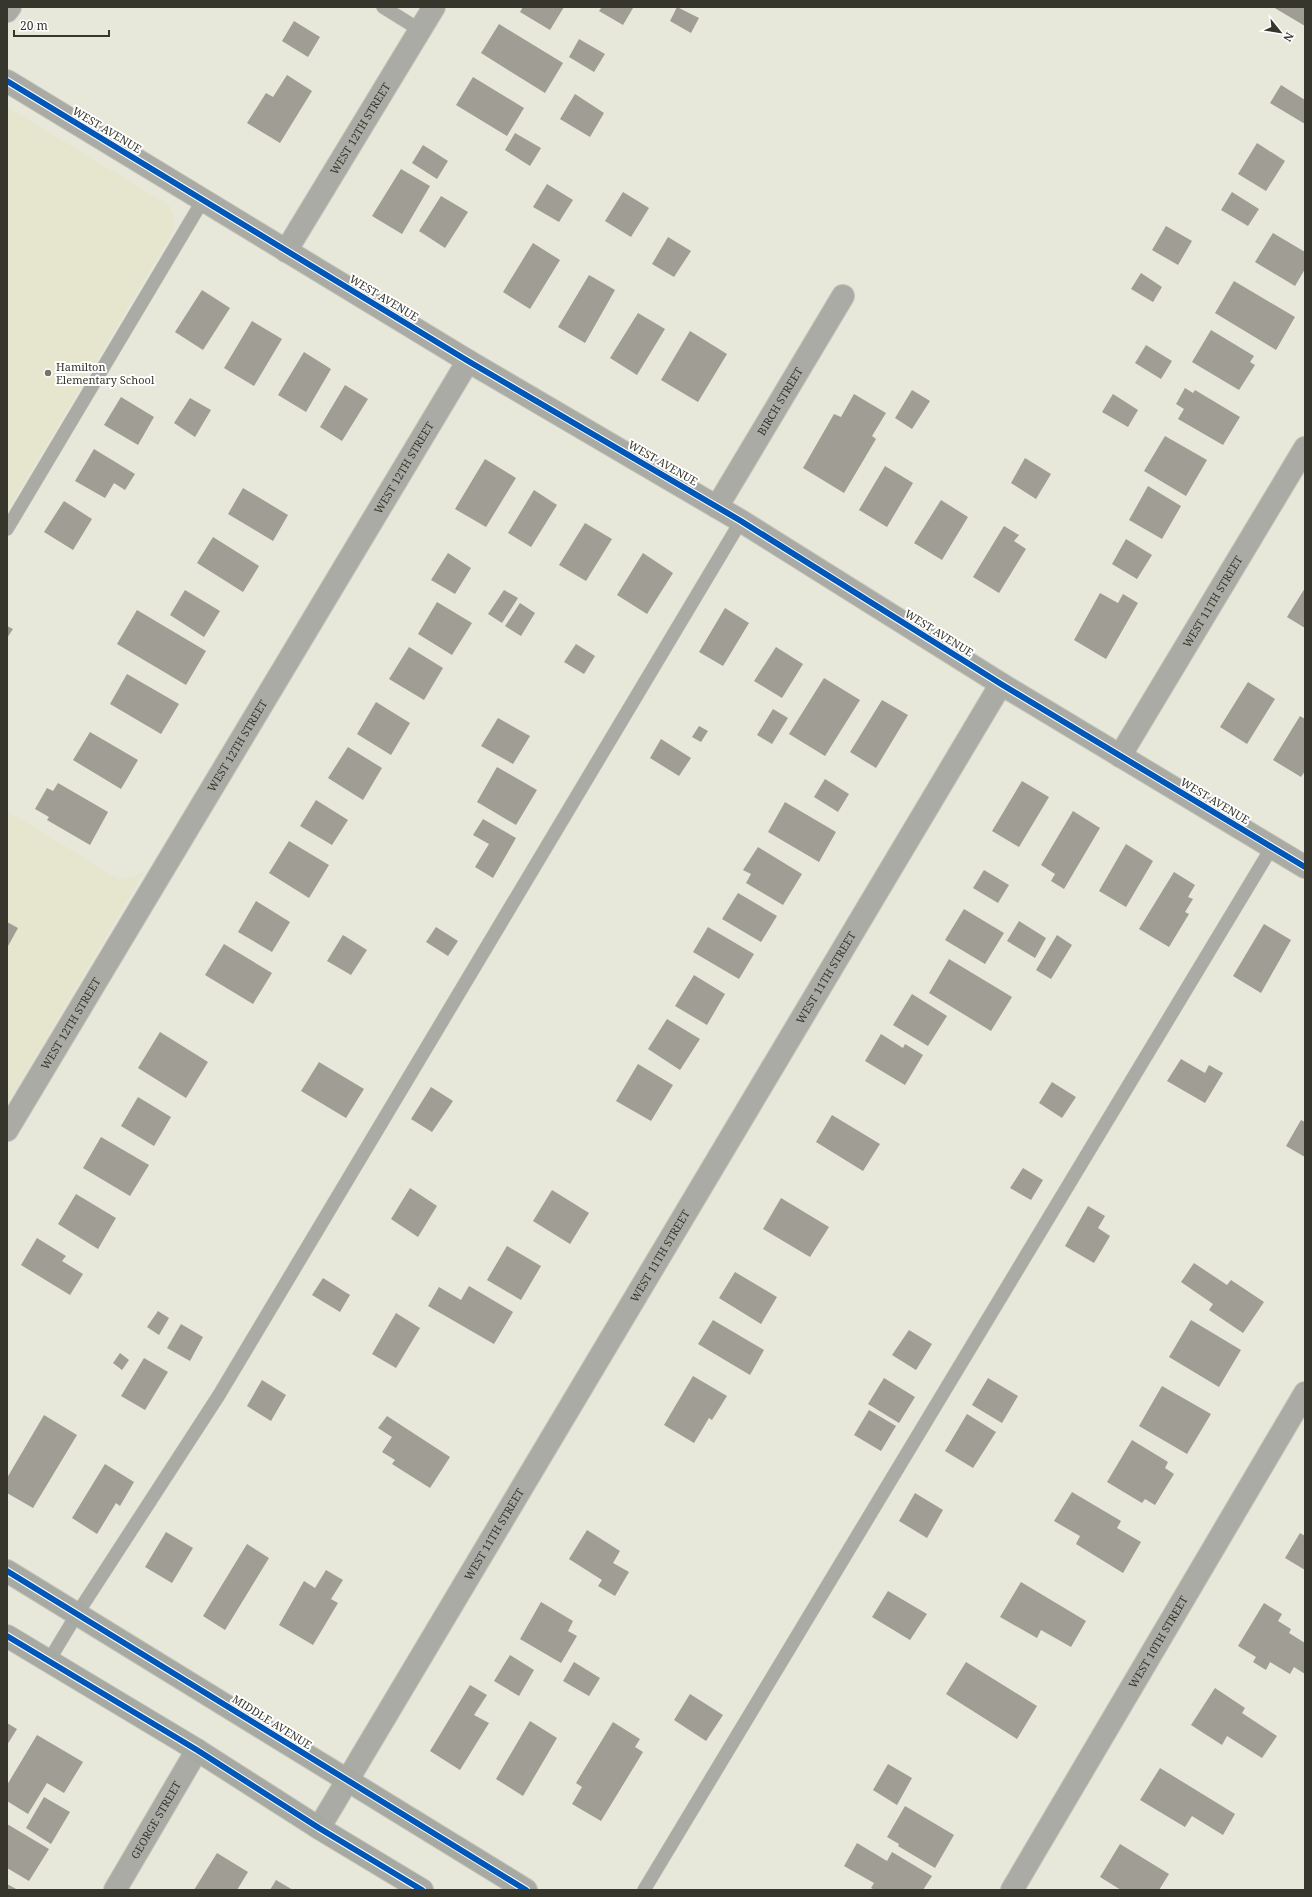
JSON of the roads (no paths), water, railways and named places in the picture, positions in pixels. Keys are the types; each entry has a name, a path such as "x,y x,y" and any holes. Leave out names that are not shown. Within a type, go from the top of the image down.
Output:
{"main road":[{"name":"MIDDLE AVENUE","path":"7,1572 526,1890"},
{"path":"7,1636 48,1662 197,1750 319,1828 422,1890"}],"street":[{"path":"7,11 10,7"},
{"name":"WEST 12TH STREET","path":"286,251 434,7"},
{"name":"WEST AVENUE","path":"7,81 468,361 741,521 1001,684 1305,867"},
{"name":"BIRCH STREET","path":"717,507 843,296"},
{"name":"WEST 12TH STREET","path":"7,1130 468,361"},
{"name":"WEST 11TH STREET","path":"1120,756 1305,448"},
{"name":"WEST 11TH STREET","path":"319,1828 1001,684"},
{"name":"WEST 10TH STREET","path":"1012,1890 1305,1393"},
{"name":"GEORGE STREET","path":"116,1890 197,1750"}],"lane":[{"path":"383,7 420,30"},
{"path":"7,529 203,200"},
{"path":"48,1662 77,1614 219,1395 741,521"},
{"path":"644,1890 1272,847"}],"place":[{"name":"Hamilton Elementary School","path":"48,373"}]}
